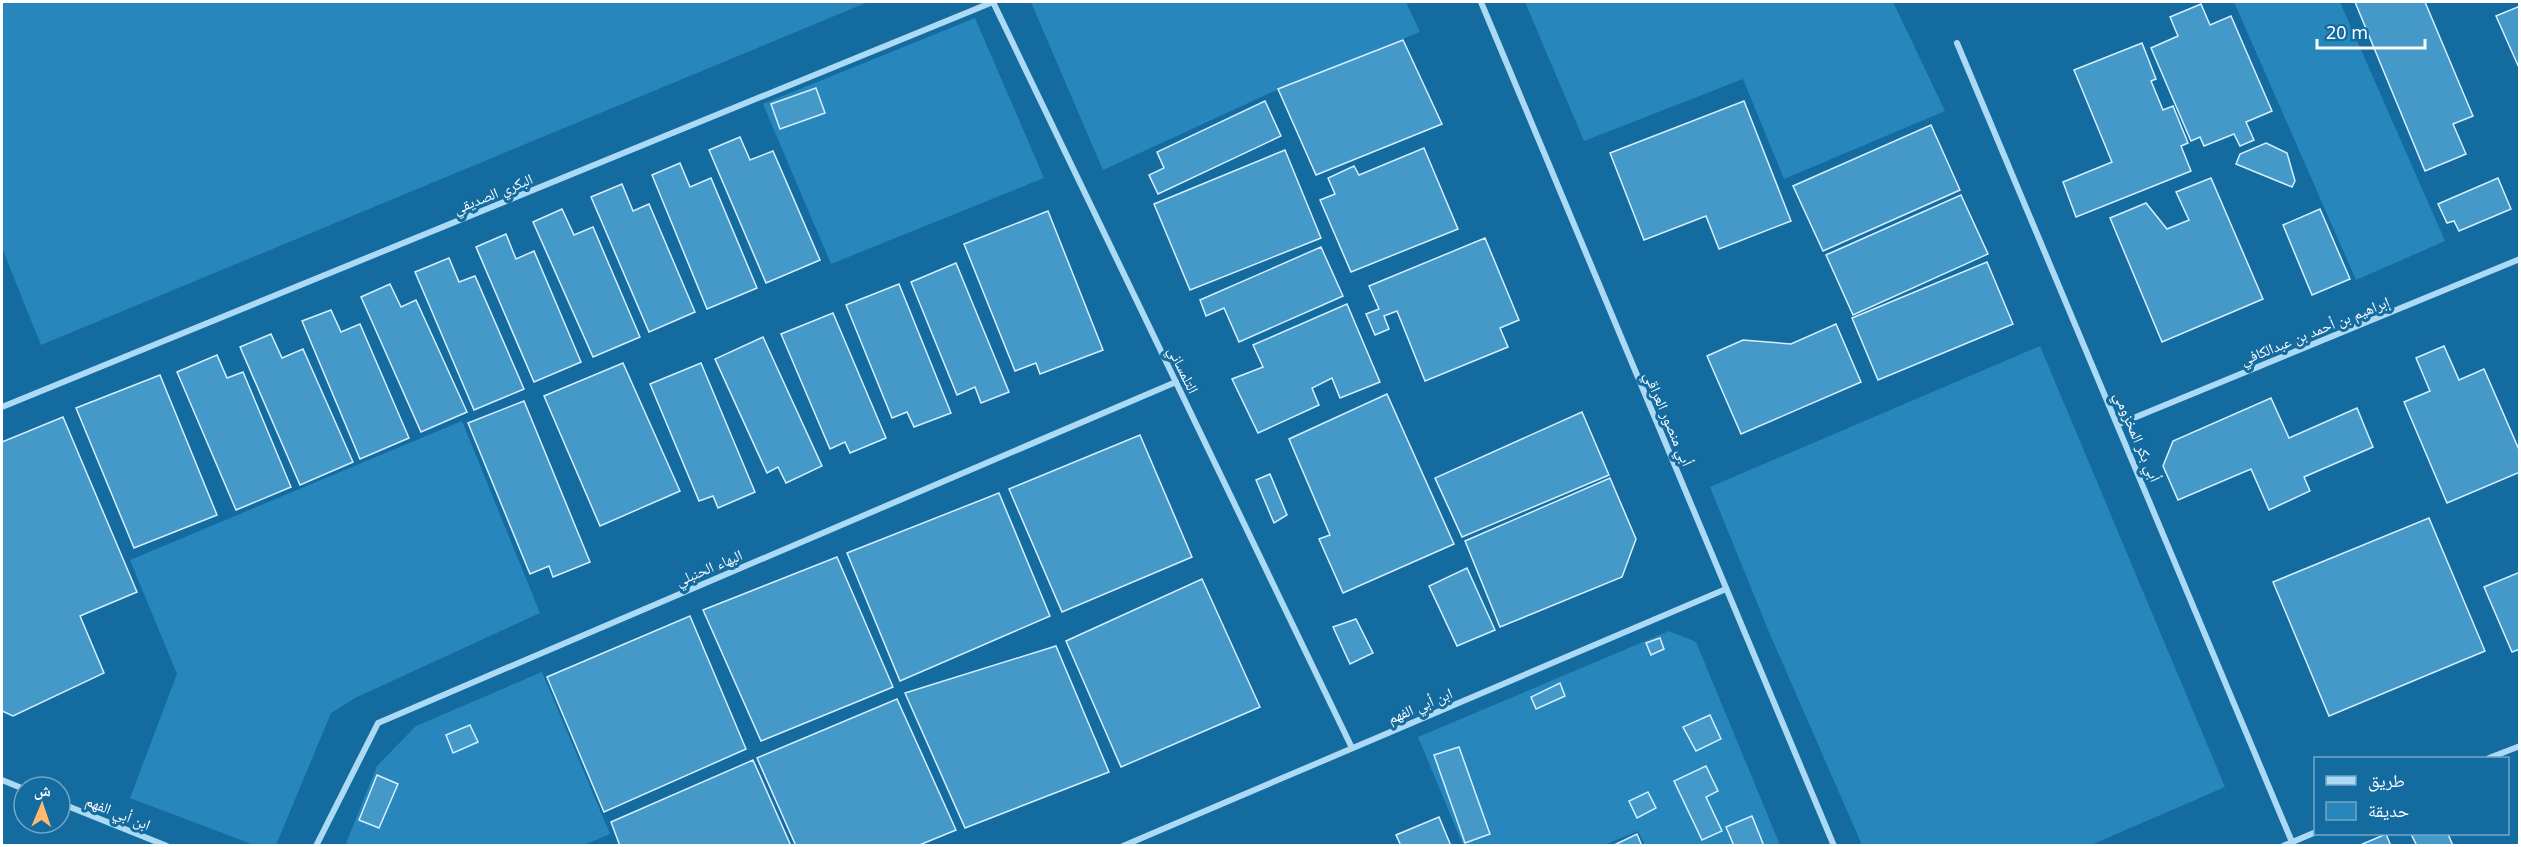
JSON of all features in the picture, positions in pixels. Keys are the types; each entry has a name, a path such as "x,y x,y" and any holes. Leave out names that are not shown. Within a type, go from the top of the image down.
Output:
{"street":[{"name":"التلمساني","path":"993,2 1352,748"},
{"name":"البكري الصديقي","path":"2,408 993,2"},
{"name":"أبي منصور العراقي","path":"1481,2 1834,846"},
{"name":"أبي بكر المخزومي","path":"1957,43 2119,424 2292,842"},
{"name":"إبراهيم بن أحمد بن عبدالكافي","path":"2119,424 2520,259"},
{"name":"البهاء الحنبلي","path":"316,846 378,723 1176,382"},
{"name":"ابن أبي الفهم","path":"1123,846 1726,589"},
{"path":"2494,757 2520,746"},
{"name":"ابن أبي الفهم","path":"72,808 167,846"},
{"path":"2283,846 2314,833"}],"green space":[{"path":"2,2 868,2 41,345 2,248"},
{"path":"1031,2 1406,2 1420,32 1272,92 1103,170"},
{"path":"1525,2 1893,2 1945,111 1784,179 1743,79 1584,141"},
{"path":"2234,2 2340,2 2445,241 2356,280"},
{"path":"975,18 1044,178 831,264 763,104"},
{"path":"2040,346 2225,787 2091,845 1862,845 1769,632 1710,487"},
{"path":"462,421 540,613 355,698 331,713 276,845 254,845 130,798 177,674 130,560"},
{"path":"1669,631 1696,642 1780,845 1645,845 1638,831 1604,845 1463,845 1418,737"},
{"path":"542,672 610,834 582,846 345,846 377,766 416,726"}],"building":[{"path":"2355,2 2425,2 2473,116 2453,124 2466,154 2425,171"},
{"path":"2201,4 2210,25 2231,16 2272,111 2246,122 2254,140 2240,146 2234,134 2204,146 2200,137 2191,141 2151,48 2178,36 2170,17"},
{"path":"2520,6 2520,70 2496,16"},
{"path":"1403,40 1442,124 1316,175 1278,89"},
{"path":"2142,43 2156,79 2151,81 2163,110 2173,106 2188,143 2181,146 2191,171 2076,217 2063,182 2112,162 2074,70"},
{"path":"816,88 825,113 780,129 771,104"},
{"path":"1265,101 1281,136 1158,194 1149,175 1164,168 1157,152"},
{"path":"1744,101 1791,221 1719,249 1706,216 1644,240 1610,153"},
{"path":"1931,125 1960,190 1823,251 1793,186"},
{"path":"740,137 750,160 773,151 820,260 766,283 709,150"},
{"path":"2266,143 2287,153 2295,181 2292,187 2236,164 2240,154"},
{"path":"1424,148 1458,229 1351,272 1320,200 1335,194 1328,178 1354,166 1359,175"},
{"path":"1285,150 1321,238 1190,290 1154,204"},
{"path":"680,163 690,187 711,178 757,288 707,309 652,175"},
{"path":"2211,178 2263,299 2162,342 2110,218 2146,203 2167,229 2189,220 2176,192"},
{"path":"2498,178 2511,209 2459,231 2454,221 2447,223 2438,204"},
{"path":"622,184 633,211 649,204 695,312 649,332 591,197"},
{"path":"1961,195 1988,254 1853,315 1826,255"},
{"path":"562,209 574,235 593,227 640,337 593,357 533,222"},
{"path":"2320,209 2350,279 2312,295 2283,225"},
{"path":"1048,211 1103,350 1040,374 1036,363 1015,371 964,244"},
{"path":"506,234 516,259 534,251 581,362 534,382 476,247"},
{"path":"1485,238 1519,320 1500,328 1508,347 1425,381 1397,311 1384,316 1389,329 1375,335 1366,314 1379,309 1369,286"},
{"path":"1321,247 1343,296 1239,342 1224,308 1206,316 1200,300"},
{"path":"449,258 459,282 475,276 524,389 474,410 415,272"},
{"path":"1987,262 2013,324 1878,380 1852,318"},
{"path":"956,263 1009,392 981,403 975,387 957,395 911,282"},
{"path":"390,284 401,307 416,300 467,412 421,432 361,297"},
{"path":"899,284 951,413 914,427 907,412 892,418 846,305"},
{"path":"1347,304 1380,382 1340,398 1332,378 1312,388 1319,405 1258,433 1232,379 1263,367 1253,345"},
{"path":"331,310 341,332 360,324 409,438 360,459 302,321"},
{"path":"833,313 886,438 850,453 845,442 830,449 781,334"},
{"path":"1836,324 1861,382 1741,434 1707,356 1743,340 1791,344"},
{"path":"271,334 282,358 303,349 353,462 300,485 240,347"},
{"path":"763,337 822,466 786,483 778,467 767,473 715,359"},
{"path":"2444,346 2459,380 2484,369 2520,452 2520,472 2447,503 2404,402 2430,391 2416,358"},
{"path":"217,355 227,378 243,372 291,487 236,510 177,372"},
{"path":"623,363 680,491 600,526 544,396"},
{"path":"701,363 755,492 718,508 713,496 699,501 650,384"},
{"path":"160,375 217,515 134,548 76,408"},
{"path":"1387,394 1454,544 1343,593 1319,539 1330,535 1289,439"},
{"path":"2271,398 2289,438 2357,408 2373,447 2304,477 2310,491 2269,510 2251,469 2178,500 2163,466 2173,441"},
{"path":"524,401 590,562 553,577 549,566 530,574 468,423"},
{"path":"1582,412 1609,475 1462,537 1435,478"},
{"path":"63,417 137,592 80,616 104,673 13,716 2,711 2,442"},
{"path":"1140,435 1192,557 1062,612 1009,489"},
{"path":"1270,474 1287,515 1274,523 1256,480"},
{"path":"1610,478 1636,539 1622,577 1500,627 1465,541"},
{"path":"999,493 1050,616 900,681 847,553"},
{"path":"2429,518 2485,651 2329,716 2273,582"},
{"path":"837,557 893,687 761,741 703,610"},
{"path":"1467,568 1495,630 1457,646 1429,586"},
{"path":"2520,572 2520,649 2512,652 2484,587"},
{"path":"1202,579 1260,707 1121,767 1066,641"},
{"path":"690,616 746,749 604,812 547,677"},
{"path":"1356,619 1373,653 1350,664 1333,627"},
{"path":"1660,638 1664,649 1651,655 1646,643"},
{"path":"1056,646 1109,772 965,828 905,693"},
{"path":"1560,683 1565,696 1536,709 1531,697"},
{"path":"897,699 956,830 917,846 796,846 757,758"},
{"path":"1710,715 1721,739 1696,751 1683,727"},
{"path":"470,725 478,742 453,753 446,735"},
{"path":"1459,747 1490,834 1465,843 1434,755"},
{"path":"753,760 791,846 620,846 611,822"},
{"path":"1706,766 1718,791 1706,797 1722,831 1702,840 1674,781"},
{"path":"377,775 398,784 379,828 359,820"},
{"path":"1648,792 1656,808 1637,818 1629,801"},
{"path":"1752,816 1764,846 1734,846 1726,827"},
{"path":"1439,817 1451,846 1401,846 1396,835"},
{"path":"1637,834 1642,846 1612,846"},
{"path":"2386,835 2391,846 2358,846"},
{"path":"2412,835 2448,835 2453,846 2417,846"}]}
